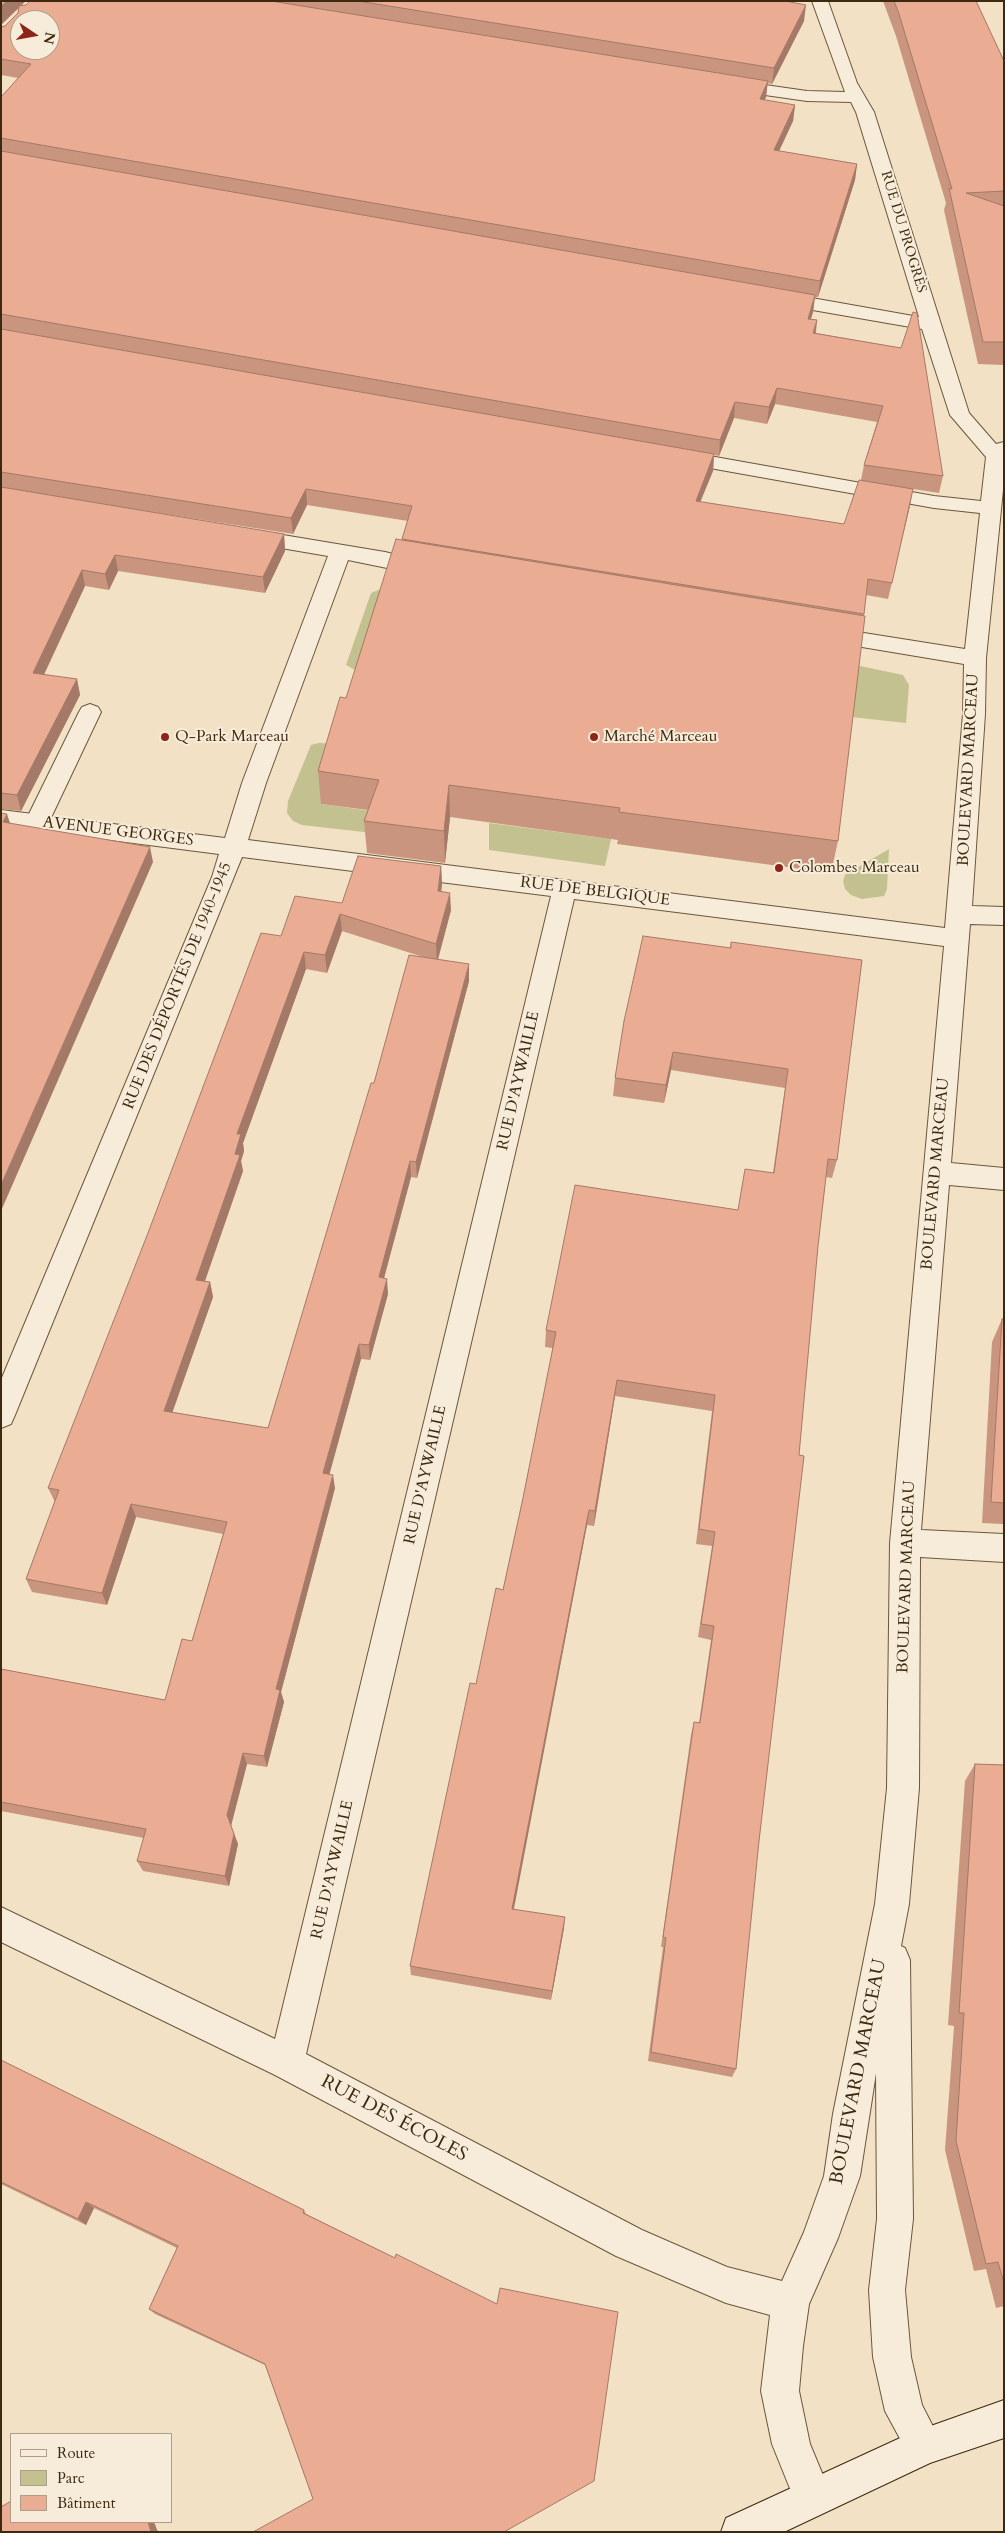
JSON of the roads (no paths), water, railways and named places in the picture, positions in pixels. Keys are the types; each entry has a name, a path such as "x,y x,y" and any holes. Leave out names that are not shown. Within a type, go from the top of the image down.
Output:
{"street":[{"name":"RUE DU PROGRÈS","path":"820,1 843,69 865,112 951,392 960,415 1000,452"},
{"path":"719,83 807,96 857,97"},
{"path":"756,295 931,325"},
{"name":"BOULEVARD MARCEAU","path":"813,2497 791,2444 780,2391 791,2302 820,2238 842,2176 851,2114 892,1904 903,1788 905,1543 974,714 975,658 990,508 1000,452"},
{"path":"659,453 934,502 990,508"},
{"path":"224,532 341,551 443,572"},
{"name":"RUE DES DÉPORTÉS DE 1940-1945","path":"1,1414 235,847 254,784 341,551"},
{"path":"802,630 975,658"},
{"path":"37,822 90,712"},
{"name":"AVENUE GEORGES","path":"1,818 235,847"},
{"name":"RUE DE BELGIQUE","path":"235,847 955,938"},
{"name":"RUE D'AYWAILLE","path":"287,2063 566,888"},
{"path":"958,914 1004,916"},
{"path":"936,1173 1004,1179"},
{"path":"905,1543 1004,1548"},
{"name":"BOULEVARD MARCEAU","path":"892,1904 895,2219 887,2290 892,2357 904,2411 924,2446"},
{"name":"RUE DES ÉCOLES","path":"1,1924 287,2063 629,2243 726,2285 791,2302"},
{"path":"740,2532 924,2446 1004,2419"}],"place":[{"name":"Q-Park Marceau","path":"165,737"},
{"name":"Marché Marceau","path":"594,737"},
{"name":"Colombes Marceau","path":"779,868"}]}
